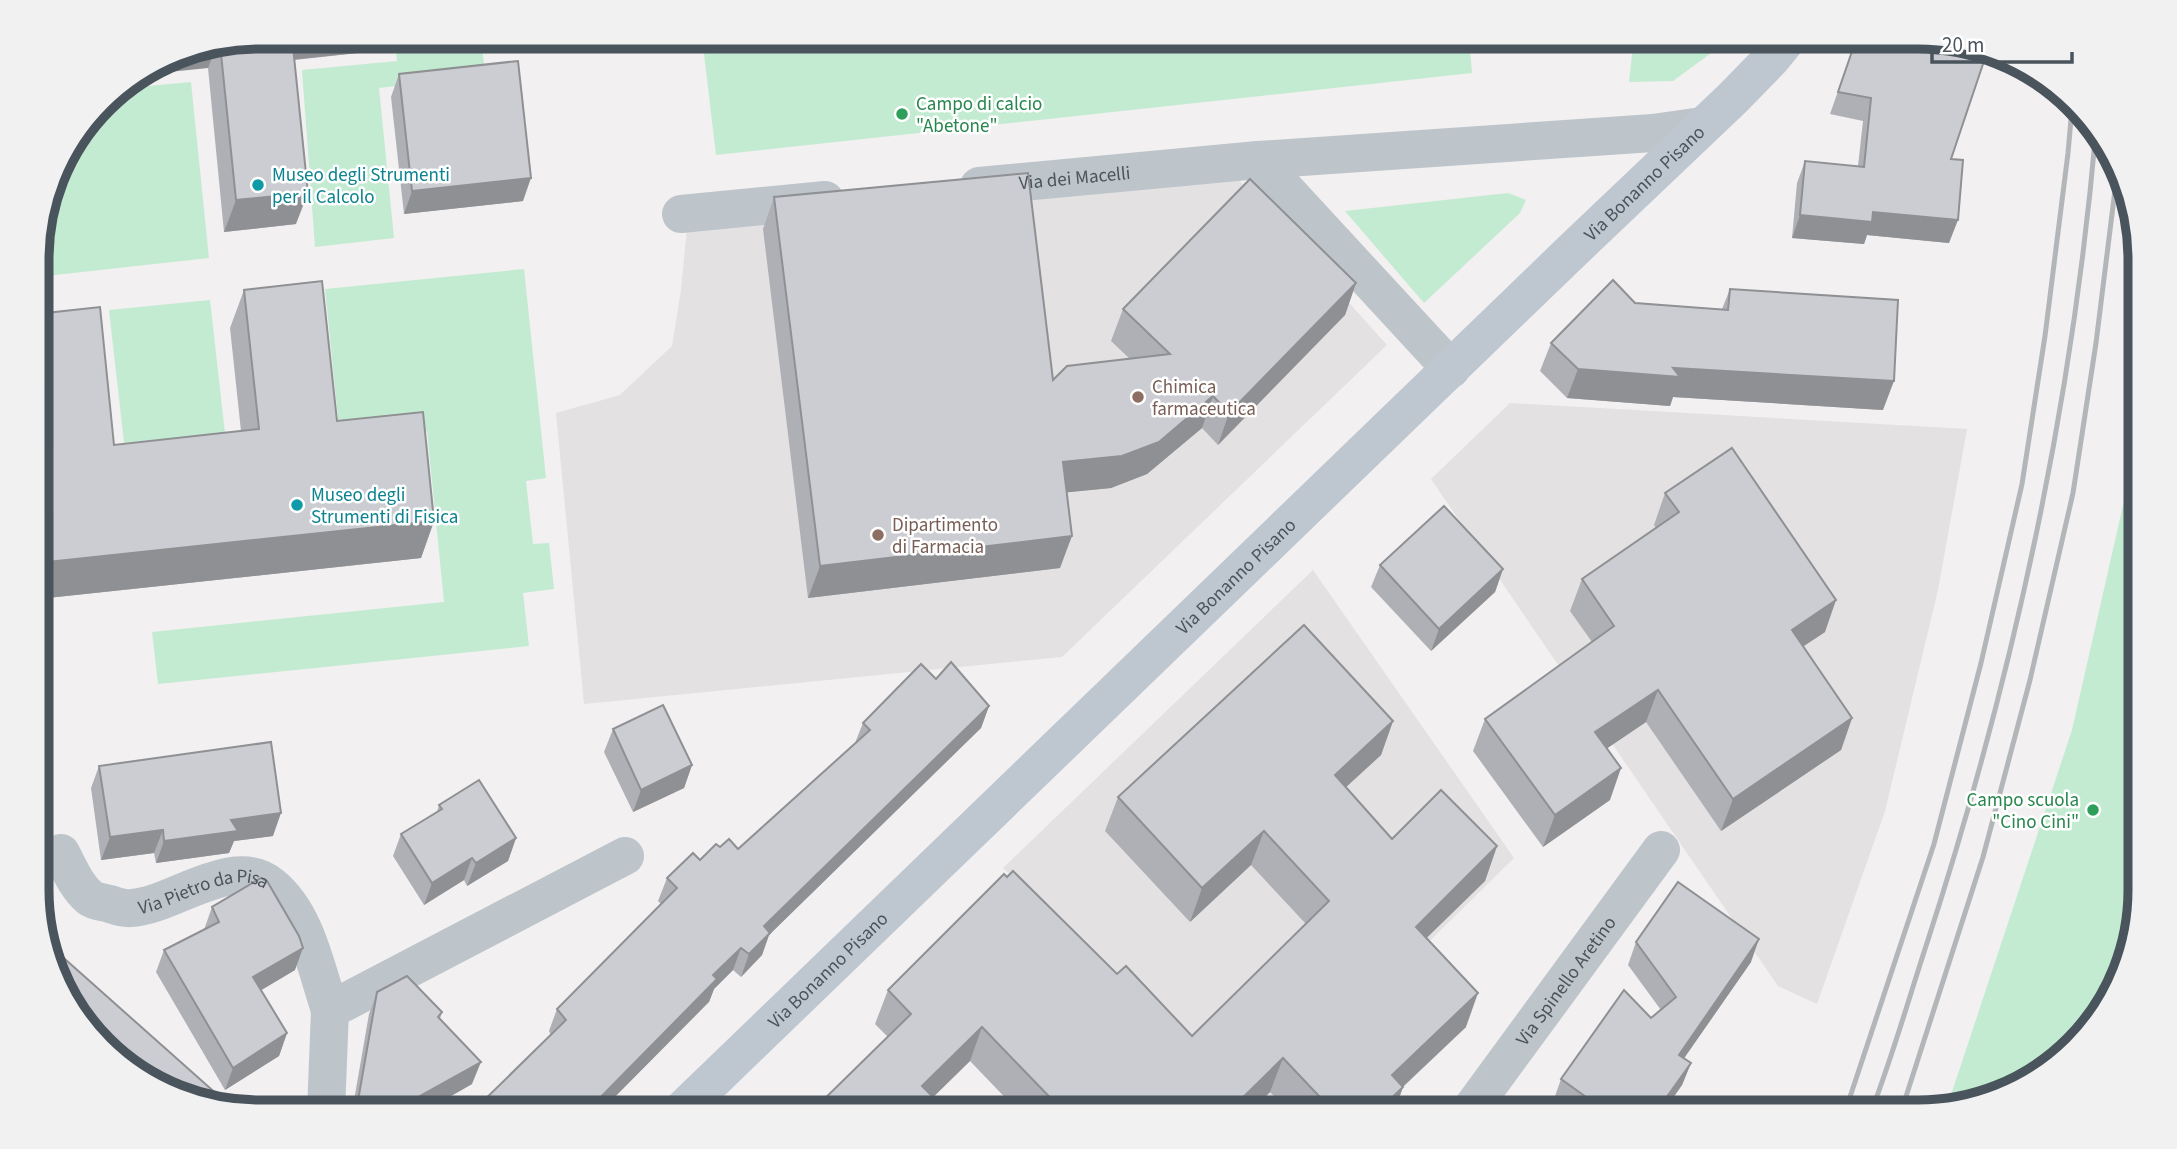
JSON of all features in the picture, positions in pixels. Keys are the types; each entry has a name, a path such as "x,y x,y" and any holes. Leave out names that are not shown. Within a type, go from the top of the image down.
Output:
{"main road":[{"name":"Via Bonanno Pisano","path":"692,1100 1702,127 1779,49"}],"street":[{"name":"Via dei Macelli","path":"939,189 1258,160 1653,133 1702,127"},
{"path":"1258,160 1451,369"},
{"path":"681,214 856,197"},
{"name":"Via Spinello Aretino","path":"1478,1100 1661,850"},
{"name":"Via Pietro da Pisa","path":"61,853 75,880 91,899 129,909 220,878 239,875 271,884 294,913 304,932 330,1010 326,1100"},
{"path":"330,1010 625,856"}],"shaded area":[{"name":"Dipartimento di Farmacia","path":"1236,177 1387,345 1062,657 584,704 556,413 620,395 672,346 687,227"},
{"path":"1510,403 1967,429 1938,590 1885,811 1817,1004 1778,986 1431,479"},
{"path":"1313,570 1514,858 1268,1100 1244,1100 1003,868"}],"green space":[{"path":"396,49 482,49 485,75 379,88 394,238 315,247 302,70 397,61"},
{"name":"Campo di calcio \"Abetone\"","path":"703,49 1470,49 1472,73 716,155"},
{"path":"1633,49 1717,49 1673,81 1629,82"},
{"path":"191,82 209,258 49,276 49,245 53,218 71,166 92,131 138,87"},
{"path":"1508,193 1526,200 1520,213 1424,303 1345,211"},
{"path":"524,269 546,478 526,481 533,544 549,543 554,589 523,593 529,646 158,684 152,632 444,602 427,431 340,438 325,289"},
{"path":"210,300 225,433 124,443 109,310"},
{"name":"Campo scuola \"Cino Cini\"","path":"2128,483 2128,890 2121,944 2112,970 2093,1007 2056,1048 2035,1065 2011,1078 1985,1089 1950,1097 2072,730"}],"building":[{"path":"293,49 308,193 236,200 221,53"},
{"path":"1853,49 1945,51 1984,61 1951,159 1963,160 1958,220 1873,212 1872,222 1800,215 1805,161 1864,167 1871,98 1838,92"},
{"path":"518,61 531,178 412,191 399,74"},
{"name":"Dipartimento di Farmacia","path":"1028,173 1053,380 1067,366 1170,354 1123,309 1250,179 1356,283 1229,413 1213,396 1159,442 1122,456 1063,462 1072,536 820,566 774,197"},
{"path":"1613,280 1635,303 1728,310 1730,289 1898,300 1894,381 1673,368 1680,377 1578,369 1551,343"},
{"path":"322,281 337,421 423,412 434,521 49,562 49,313 100,307 114,445 259,429 244,290"},
{"path":"1732,448 1836,600 1792,630 1852,718 1733,799 1658,690 1595,732 1621,768 1555,815 1485,719 1614,626 1582,579 1679,512 1665,493"},
{"path":"1444,506 1503,569 1439,629 1380,565"},
{"path":"1304,625 1393,721 1335,775 1392,839 1441,790 1497,846 1416,927 1478,993 1392,1075 1403,1087 1389,1100 1323,1100 1283,1058 1240,1100 1052,1100 982,1027 922,1086 936,1100 823,1100 911,1014 888,990 1004,874 1007,877 1013,871 1117,974 1126,966 1192,1036 1329,901 1264,831 1202,888 1118,797"},
{"path":"951,662 989,706 764,926 770,933 749,954 741,948 713,975 717,979 598,1100 484,1100 566,1020 557,1009 677,888 667,878 693,853 700,860 716,844 720,847 729,839 738,849 870,730 863,723 921,664 936,679"},
{"path":"663,705 692,765 641,790 613,729"},
{"path":"271,742 281,813 231,820 238,831 164,841 163,830 110,837 99,766"},
{"path":"479,780 516,838 476,863 472,858 432,883 401,834 442,809 439,805"},
{"path":"261,878 267,881 299,936 303,948 253,977 287,1033 233,1068 164,950 219,922 212,907"},
{"path":"1678,882 1759,939 1679,1055 1691,1063 1665,1100 1590,1100 1561,1079 1624,990 1651,1018 1676,997 1636,942"},
{"path":"60,954 218,1095 166,1078 142,1065 121,1048 84,1007"},
{"path":"407,976 442,1012 438,1017 481,1062 413,1100 358,1100 377,992"}],"railway":[{"path":"1849,1100 1934,844 1981,663 2022,484 2045,336 2071,116"},
{"path":"1875,1100 1957,847 2011,645 2054,440 2071,337 2094,145"},
{"path":"1905,1100 1983,857 2030,680 2073,493 2096,343 2115,188"}],"place":[{"name":"Campo di calcio \"Abetone\"","path":"902,114"},
{"name":"Museo degli Strumenti per il Calcolo","path":"258,185"},
{"name":"Chimica farmaceutica","path":"1138,397"},
{"name":"Museo degli Strumenti di Fisica","path":"297,505"},
{"name":"Dipartimento di Farmacia","path":"878,535"},
{"name":"Campo scuola \"Cino Cini\"","path":"2093,810"}]}
